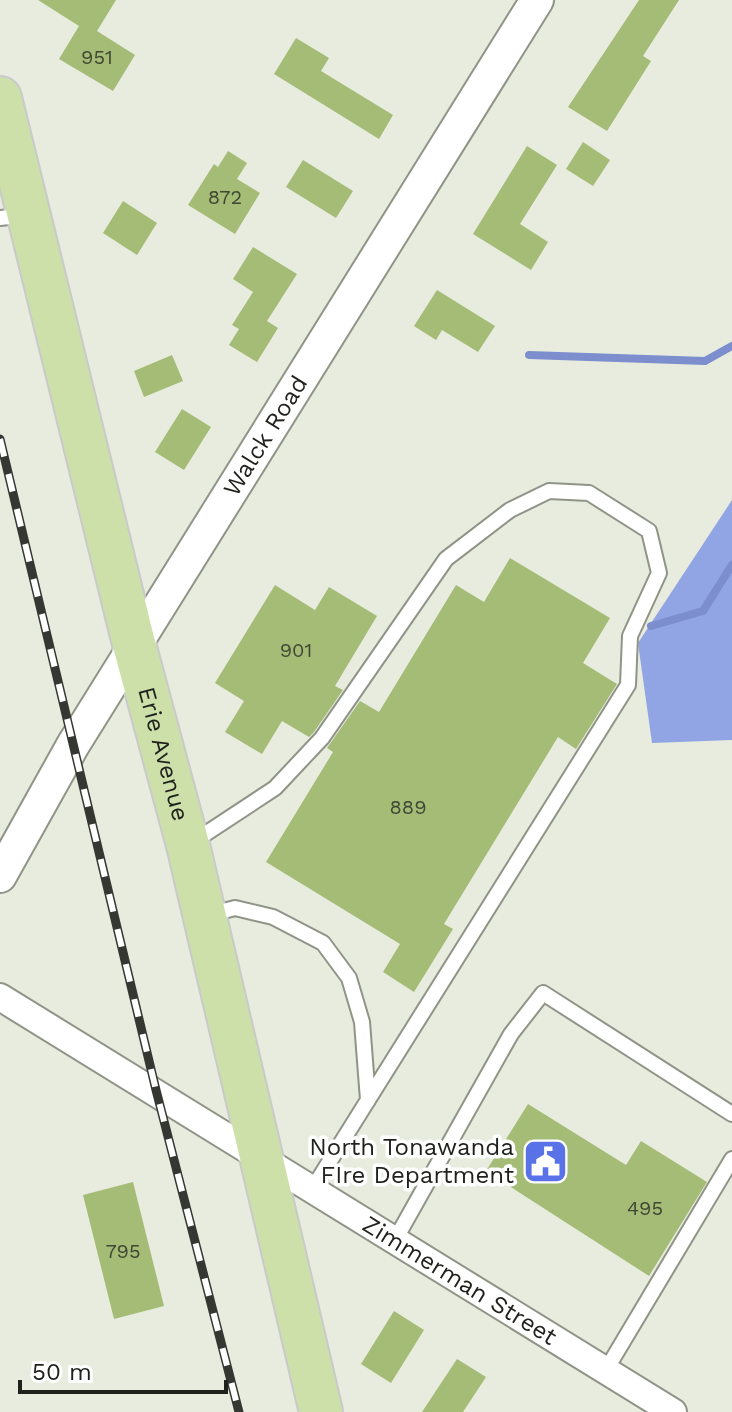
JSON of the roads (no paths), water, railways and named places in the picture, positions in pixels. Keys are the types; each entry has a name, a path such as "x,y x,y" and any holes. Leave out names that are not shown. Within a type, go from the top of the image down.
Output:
{"main road":[{"name":"Erie Avenue","path":"0,98 15,216 188,845 321,1412"}],"street":[{"name":"Walck Road","path":"0,876 73,745 537,0"},
{"name":"Zimmerman Street","path":"0,997 673,1412"}],"lane":[{"path":"188,845 275,788 322,738 446,559 510,510 549,491 589,493 649,531 659,573 630,636 628,685 313,1188"},
{"path":"204,916 235,908 273,917 323,943 349,978 357,1007 368,1100"},
{"path":"395,1240 511,1034 543,993 732,1114"},
{"path":"606,1370 732,1159"}],"waterway":[{"path":"529,355 705,361 732,346"},
{"path":"651,626 703,611 732,565"}],"railway":[{"path":"0,439 156,1090 239,1412"}],"place":[{"name":"North Tonawanda FIre Department","path":"545,1161"}]}
